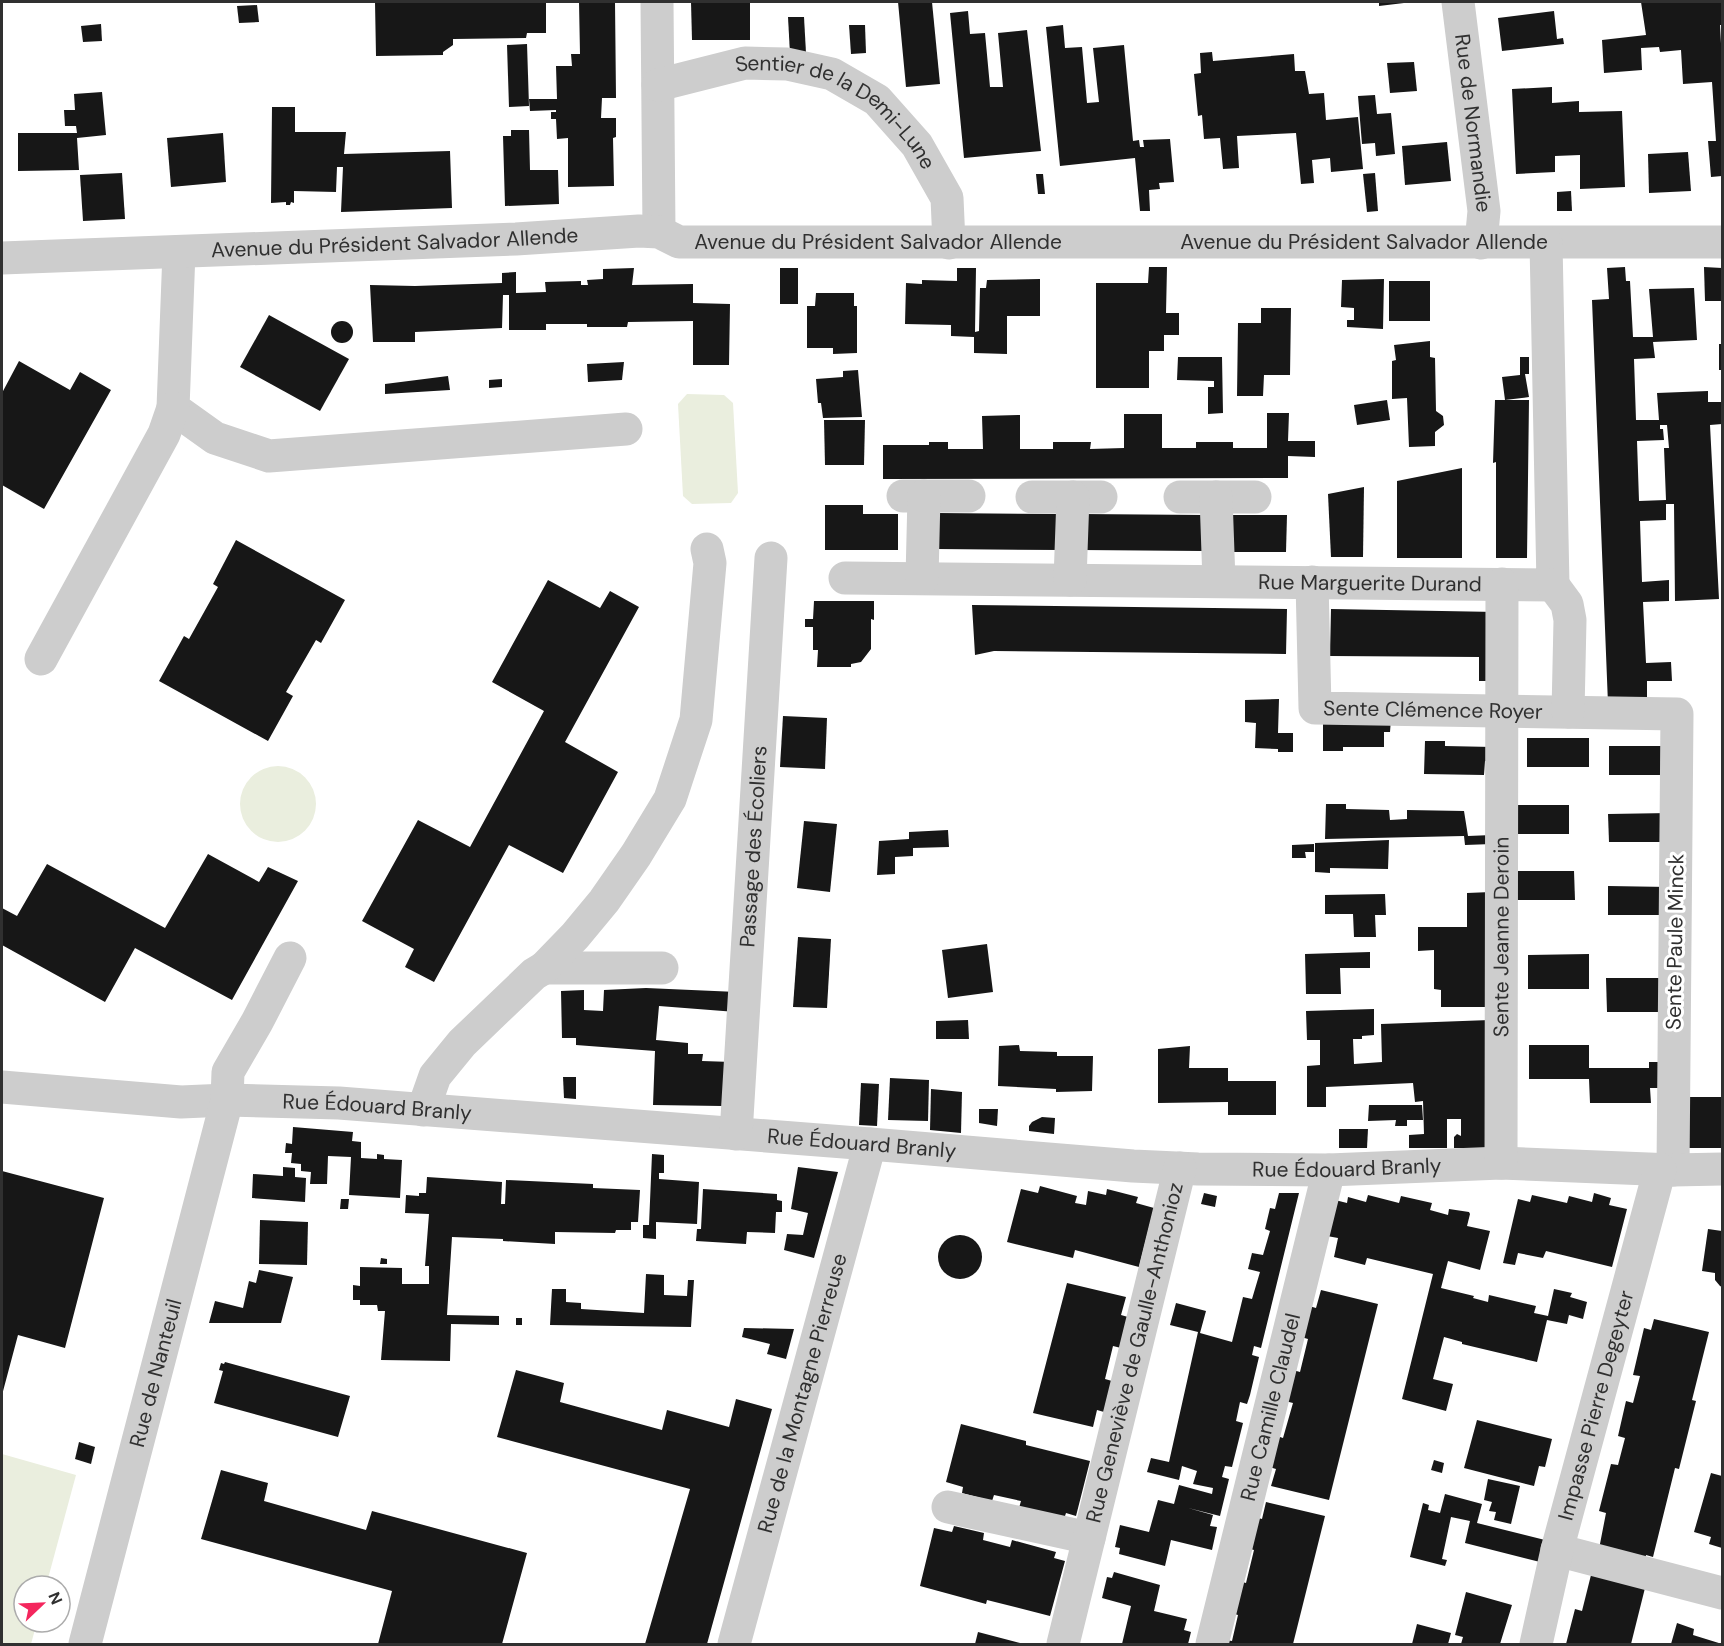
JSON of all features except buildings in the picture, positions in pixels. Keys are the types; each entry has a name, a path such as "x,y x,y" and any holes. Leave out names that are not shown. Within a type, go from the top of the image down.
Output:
{"street":[{"path":"657,2 659,232"},
{"name":"Rue de Normandie","path":"1458,2 1484,211 1481,243"},
{"name":"Sentier de la Demi-Lune","path":"658,85 745,63 787,64 831,74 877,100 917,145 946,198 949,243"},
{"name":"Avenue du Président Salvador Allende","path":"2,258 659,232 679,242 1722,242"},
{"path":"1546,243 1553,585 1567,604 1570,620 1568,712"},
{"path":"41,659 164,434 173,408 179,252"},
{"path":"173,408 215,438 269,456 626,429"},
{"path":"922,578 913,496 969,496"},
{"path":"1032,496 1087,497 1070,580"},
{"path":"1180,497 1255,497"},
{"path":"1215,497 1219,581"},
{"path":"423,1110 435,1076 462,1043 534,974 544,968 604,901 636,855 670,799 696,720 710,563 707,549"},
{"name":"Passage des Écoliers","path":"736,1134 771,558"},
{"name":"Rue Marguerite Durand","path":"844,578 1553,585"},
{"name":"Sente Clémence Royer","path":"1312,582 1315,708 1677,714"},
{"name":"Sente Jeanne Deroin","path":"1502,584 1502,1163"},
{"name":"Sente Paule Minck","path":"1667,1169 1677,714"},
{"name":"Rue de Nanteuil","path":"85,1644 227,1100 228,1071 257,1022 290,958"},
{"path":"544,968 662,968"},
{"name":"Rue Édouard Branly","path":"2,1087 181,1102 227,1100 339,1103 1133,1166 1329,1170 1502,1163 1722,1169"},
{"name":"Rue de la Montagne Pierreuse","path":"734,1644 870,1144"},
{"name":"Rue Geneviève de Gaulle-Anthonioz","path":"1063,1644 1180,1168"},
{"name":"Impasse Pierre Degeyter","path":"1536,1644 1557,1550 1667,1169"},
{"name":"Rue Camille Claudel","path":"1212,1644 1329,1170"},
{"name":"Rue Geneviève de Gaulle-Anthonioz","path":"948,1507 1089,1538"},
{"path":"1557,1550 1722,1593"}],"green space":[{"path":"687,394 724,395 733,403 738,493 731,503 692,504 683,496 678,404"},
{"path":"278,766 292,769 305,777 313,790 316,804 313,818 305,831 292,839 278,842 264,839 251,831 243,818 240,804 243,790 251,777 264,769"},
{"path":"2,1454 76,1475 49,1574 12,1574 12,1634 34,1634 31,1644 2,1644"}]}
